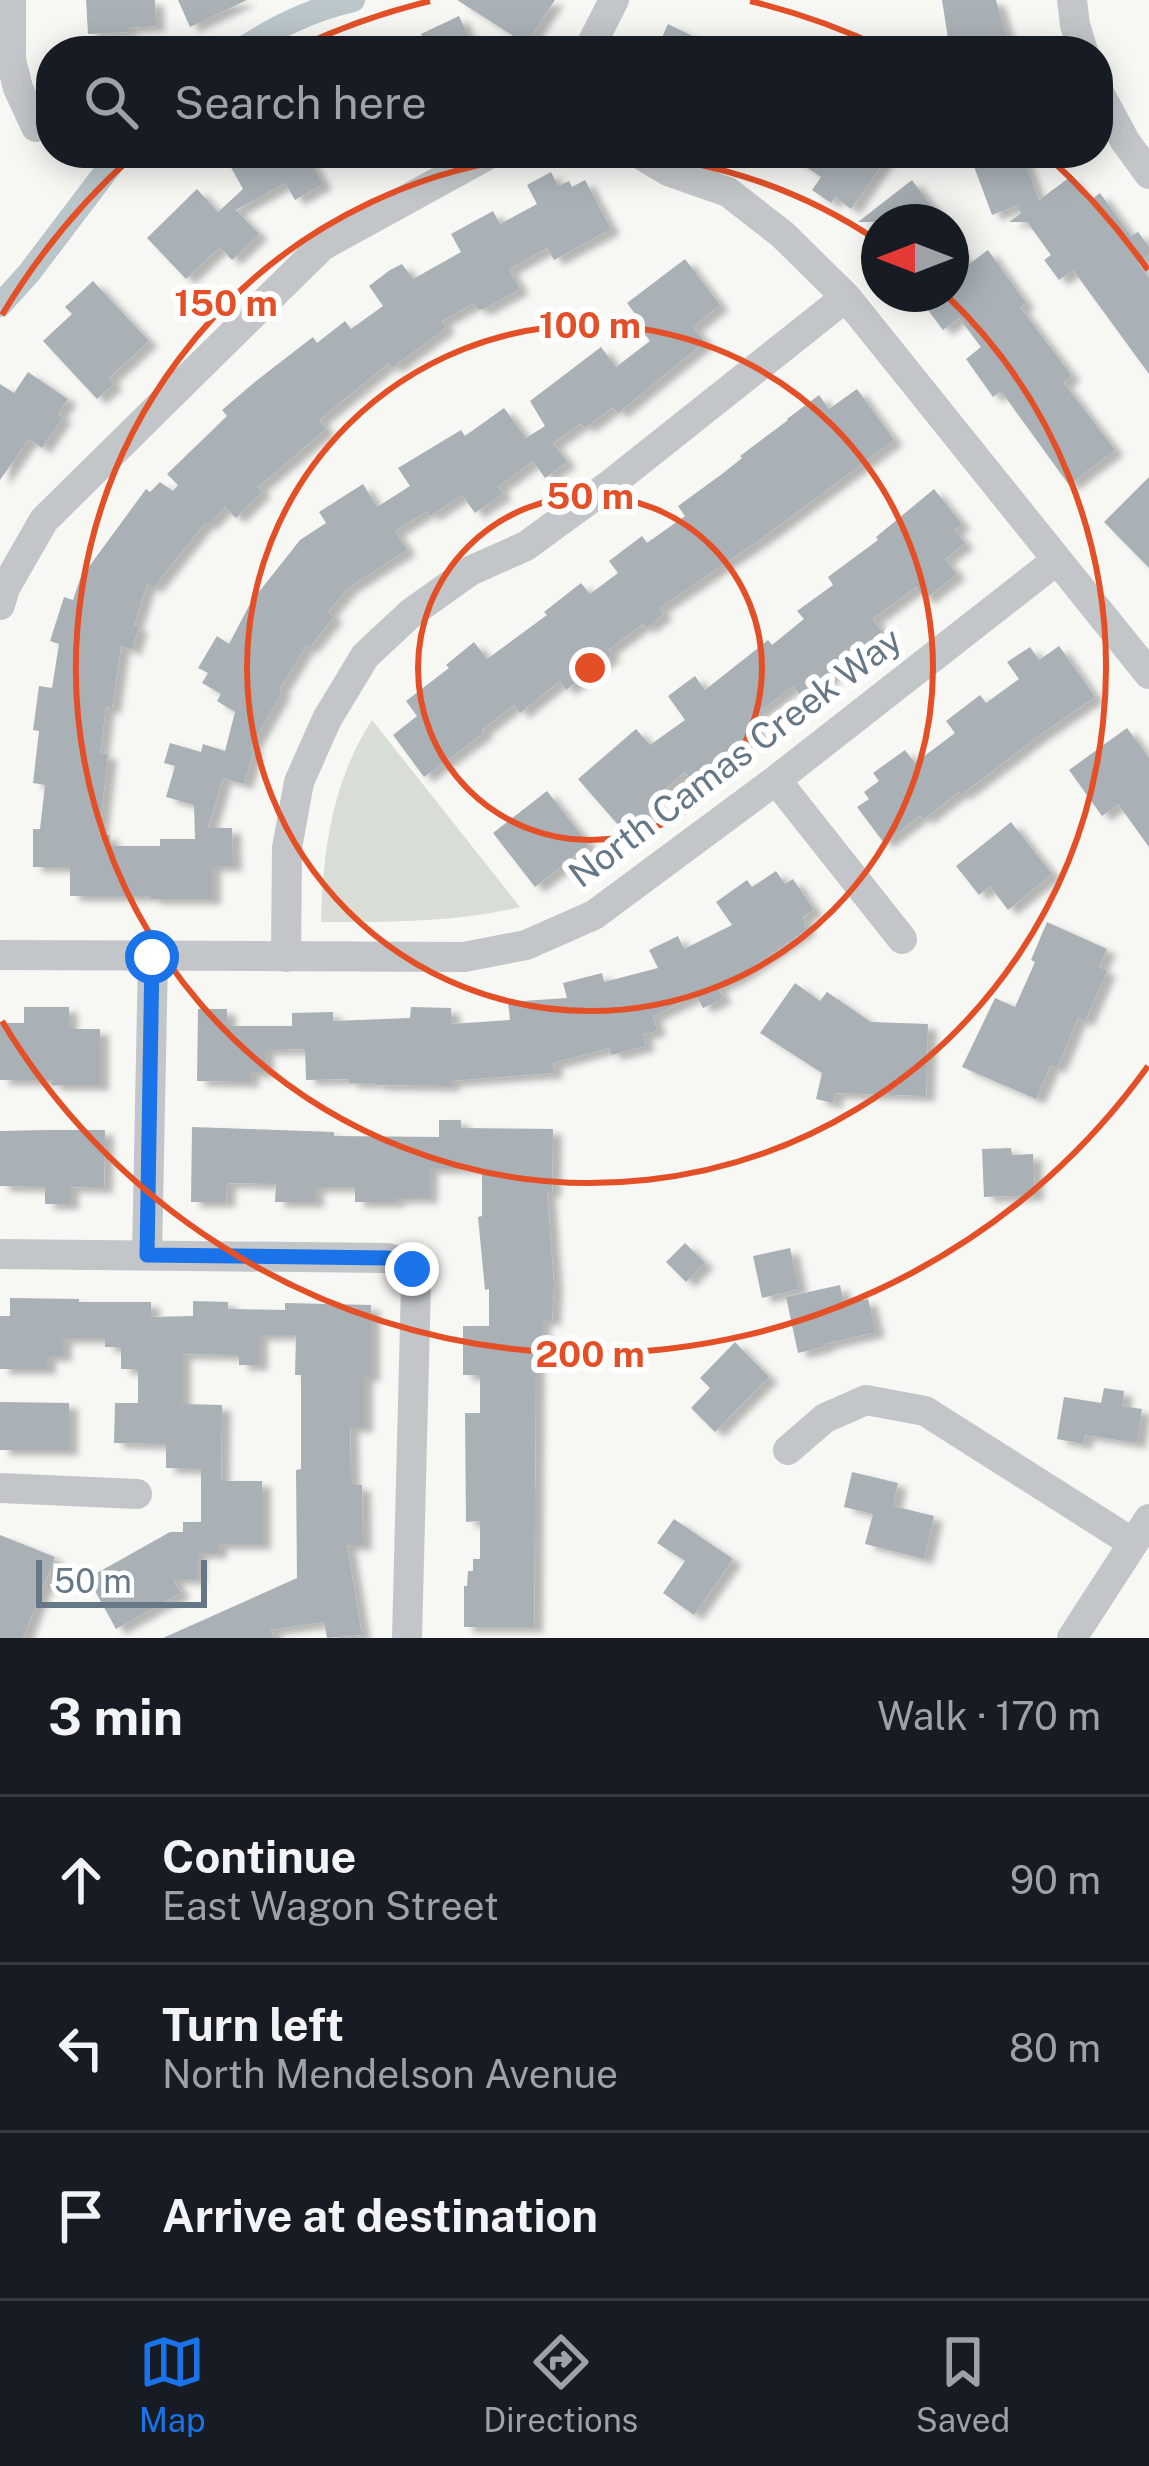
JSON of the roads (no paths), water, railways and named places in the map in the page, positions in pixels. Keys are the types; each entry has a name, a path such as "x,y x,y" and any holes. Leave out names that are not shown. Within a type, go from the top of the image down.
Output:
{"street":[{"path":"11,0 11,60 36,127"},
{"path":"596,36 614,0"},
{"path":"1072,0 1079,36"},
{"path":"1113,120 1149,174"},
{"path":"0,605 4,589 44,520 322,246 464,168"},
{"path":"663,168 728,191 782,234 846,297 1149,674"},
{"path":"286,957 287,848 299,782 365,656 455,581 526,546 612,483 846,297"},
{"name":"North Camas Creek Way","path":"0,955 464,957 526,945 594,915 776,780 1057,560"},
{"path":"776,780 902,939"},
{"path":"147,1255 152,957"},
{"path":"0,1254 388,1258 412,1269 416,1285 407,1638"},
{"path":"788,1450 824,1418 866,1400 925,1411 1141,1531 1072,1638"},
{"path":"0,1488 137,1495"}],"waterway":[{"path":"263,36 353,0"},
{"path":"0,305 109,168"}]}
